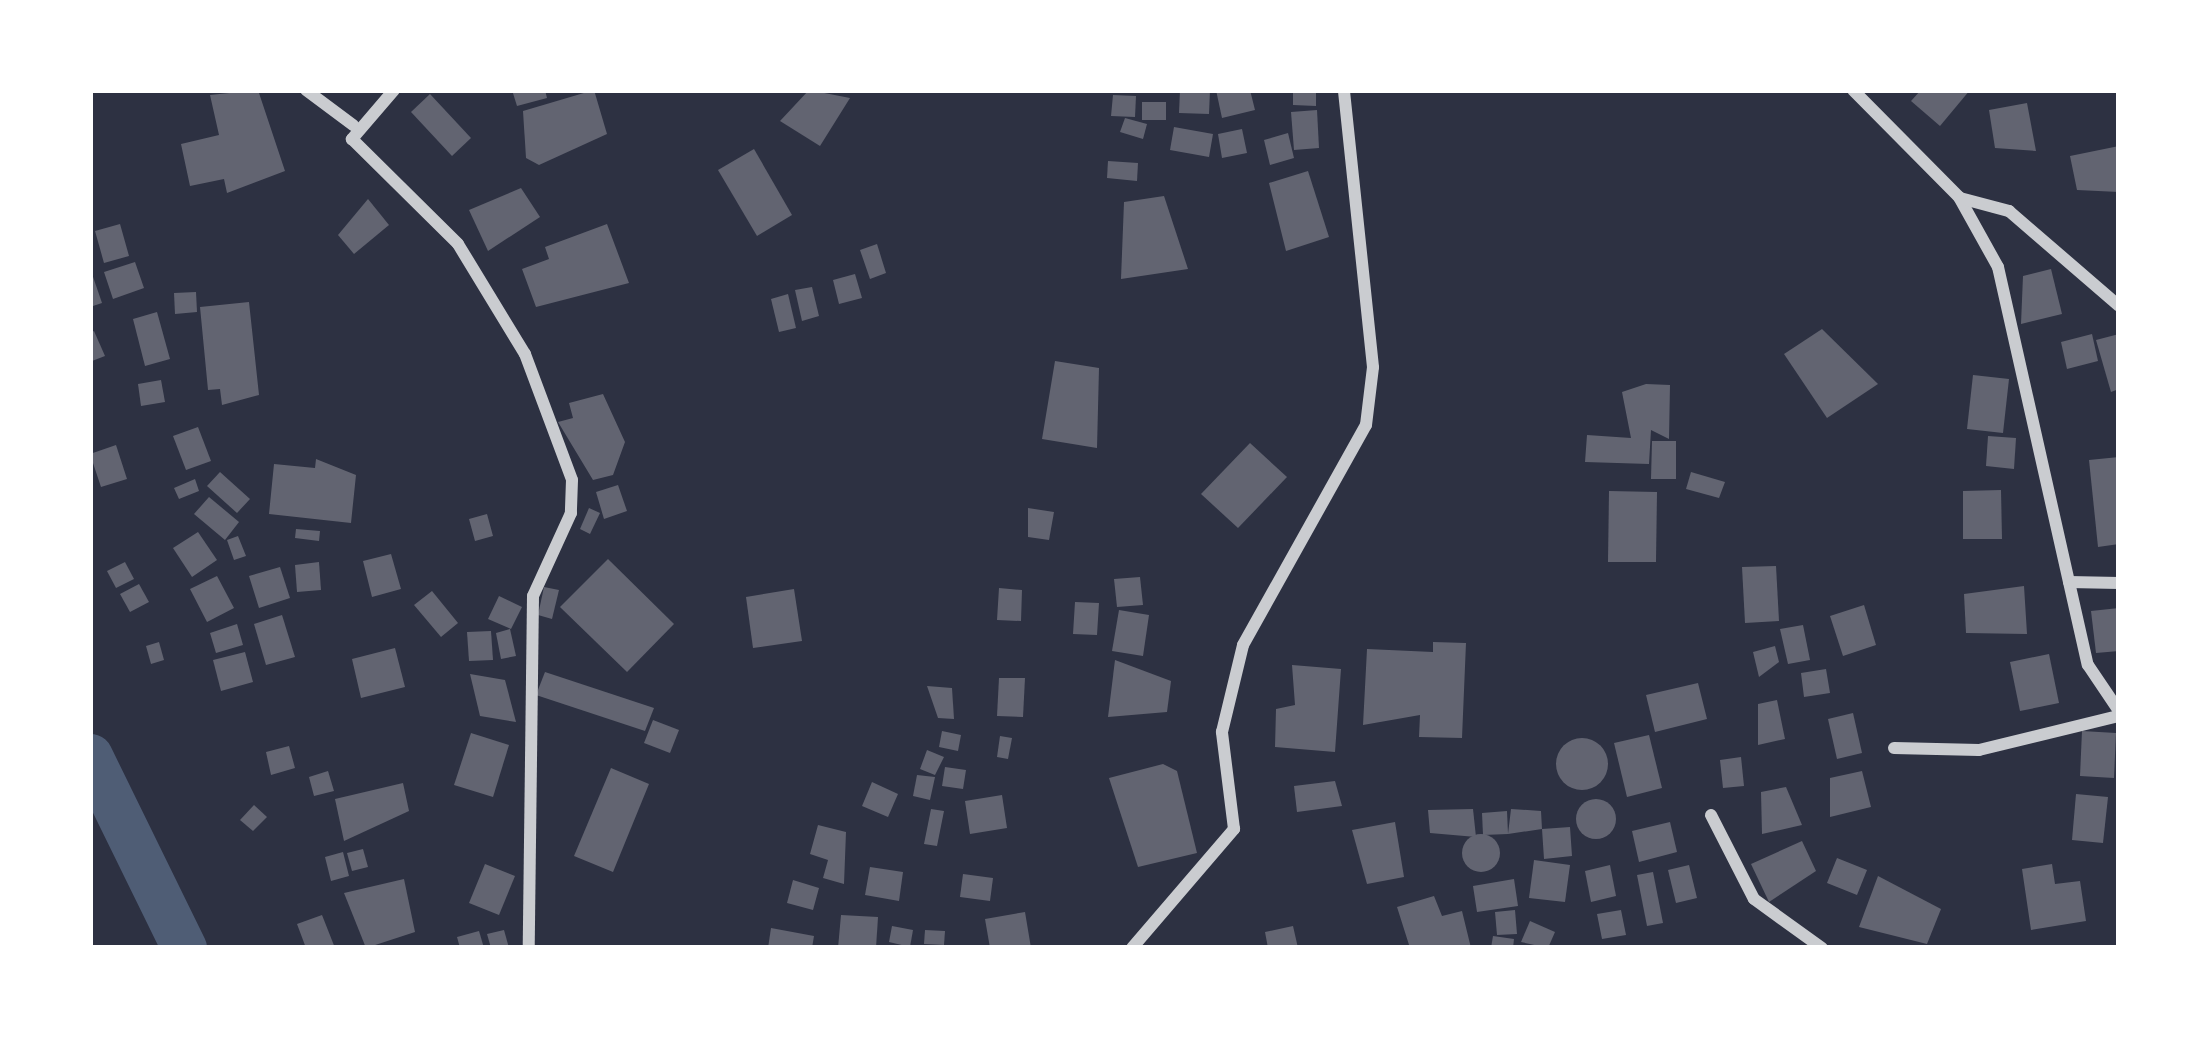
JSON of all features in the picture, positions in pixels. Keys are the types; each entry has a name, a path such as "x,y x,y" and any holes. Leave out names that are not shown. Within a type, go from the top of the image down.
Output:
{"street":[{"path":"306,90 353,125 366,161 458,244 525,353 572,480 571,513 533,596 530,948"},
{"path":"353,125 394,90"},
{"path":"1132,948 1234,829 1222,732 1243,645 1366,425 1373,367 1344,90"},
{"path":"1852,90 1959,197 1998,267 2088,664 2119,714 1978,750 1894,748"},
{"path":"1959,197 2009,211 2119,306"},
{"path":"2069,582 2119,584"},
{"path":"1712,815 1754,899 1822,948"}],"building":[{"path":"258,90 285,171 227,193 224,179 190,186 181,144 219,135 210,95"},
{"path":"512,90 545,90 547,98 517,106"},
{"path":"594,90 607,134 539,165 526,158 523,111"},
{"path":"809,90 850,98 820,146 780,121"},
{"path":"1180,90 1210,90 1209,114 1179,113"},
{"path":"1216,90 1250,90 1255,110 1222,118"},
{"path":"1293,90 1316,90 1316,106 1293,105"},
{"path":"1921,90 1970,90 1940,126 1911,101"},
{"path":"430,94 471,138 452,156 411,112"},
{"path":"1113,95 1136,96 1135,117 1111,116"},
{"path":"1142,102 1166,102 1166,120 1142,120"},
{"path":"2027,103 2036,151 1995,148 1989,110"},
{"path":"1317,110 1319,148 1294,150 1291,112"},
{"path":"1125,118 1147,124 1143,139 1120,132"},
{"path":"1174,127 1213,134 1209,157 1170,150"},
{"path":"1242,129 1247,153 1222,158 1218,134"},
{"path":"1288,133 1294,158 1270,165 1264,140"},
{"path":"2119,146 2119,192 2077,190 2070,156"},
{"path":"754,149 792,215 757,236 718,170"},
{"path":"1108,161 1138,163 1137,181 1107,178"},
{"path":"1308,171 1329,237 1286,251 1269,183"},
{"path":"521,188 540,217 488,251 469,210"},
{"path":"1164,196 1188,269 1121,279 1124,202"},
{"path":"368,199 389,225 354,254 338,235"},
{"path":"120,224 129,256 104,263 95,231"},
{"path":"607,224 629,283 536,307 522,269 549,259 545,247"},
{"path":"877,244 886,273 870,279 860,250"},
{"path":"135,262 144,288 113,299 104,272"},
{"path":"90,268 102,303 90,307"},
{"path":"2051,269 2062,314 2021,324 2023,276"},
{"path":"855,274 862,298 839,304 833,280"},
{"path":"812,287 819,316 802,321 795,290"},
{"path":"196,292 197,312 175,314 174,293"},
{"path":"788,294 796,328 779,332 771,299"},
{"path":"249,302 259,395 222,405 220,389 208,390 200,307"},
{"path":"157,312 170,359 145,366 133,319"},
{"path":"1822,329 1878,384 1827,418 1784,354"},
{"path":"94,331 105,356 92,361 90,333"},
{"path":"2092,334 2098,361 2067,369 2061,342"},
{"path":"2119,334 2119,389 2111,392 2096,340"},
{"path":"1055,361 1099,368 1097,448 1042,439"},
{"path":"1973,375 2009,379 2003,433 1967,429"},
{"path":"161,380 165,402 141,406 138,384"},
{"path":"1646,384 1670,385 1669,439 1651,430 1649,464 1585,462 1587,435 1631,438 1622,392"},
{"path":"603,394 625,442 613,475 593,480 558,422 573,418 569,403"},
{"path":"198,427 211,461 186,470 173,436"},
{"path":"1988,436 2016,438 2014,469 1986,466"},
{"path":"1652,441 1676,441 1676,479 1651,479"},
{"path":"1250,443 1287,477 1238,528 1201,494"},
{"path":"116,445 127,479 101,487 90,454"},
{"path":"2119,457 2119,544 2098,547 2089,460"},
{"path":"316,459 356,475 351,523 269,514 274,464 315,468"},
{"path":"220,472 250,499 237,513 207,486"},
{"path":"1691,472 1725,482 1719,498 1686,489"},
{"path":"195,479 199,491 179,499 174,488"},
{"path":"618,485 627,511 604,519 596,492"},
{"path":"2001,490 2002,539 1963,539 1963,491"},
{"path":"1609,491 1657,492 1656,562 1608,562"},
{"path":"209,497 239,522 225,540 194,514"},
{"path":"589,508 600,513 590,534 580,529"},
{"path":"1028,508 1054,512 1049,540 1028,537"},
{"path":"487,514 493,536 475,541 469,519"},
{"path":"296,529 320,531 319,541 295,538"},
{"path":"198,532 217,560 192,577 173,548"},
{"path":"238,536 246,556 234,560 227,540"},
{"path":"391,554 401,589 372,597 363,561"},
{"path":"608,559 674,624 627,672 560,607"},
{"path":"125,562 134,579 116,588 107,571"},
{"path":"319,562 321,590 297,592 295,565"},
{"path":"1776,566 1779,621 1745,623 1742,567"},
{"path":"280,567 290,598 259,608 249,576"},
{"path":"217,576 234,608 207,622 190,589"},
{"path":"1140,577 1143,605 1117,607 1114,579"},
{"path":"139,584 149,602 130,612 120,594"},
{"path":"2024,586 2027,634 1966,633 1964,594"},
{"path":"544,587 559,590 552,619 538,615"},
{"path":"999,588 1022,590 1021,621 997,620"},
{"path":"794,589 802,641 753,648 746,597"},
{"path":"432,591 458,623 441,637 414,605"},
{"path":"499,596 522,607 511,629 488,619"},
{"path":"1075,602 1099,603 1097,635 1073,634"},
{"path":"1864,605 1876,645 1843,656 1830,616"},
{"path":"2119,608 2119,651 2096,653 2091,611"},
{"path":"1119,610 1149,615 1143,656 1112,651"},
{"path":"282,615 295,657 266,665 254,624"},
{"path":"237,624 243,645 216,653 210,633"},
{"path":"1803,625 1810,660 1788,664 1780,629"},
{"path":"510,629 516,656 501,659 496,633"},
{"path":"491,631 493,660 469,661 467,632"},
{"path":"159,642 164,660 151,664 146,646"},
{"path":"1433,642 1466,643 1462,738 1419,737 1420,715 1363,725 1367,649 1433,652"},
{"path":"1775,646 1779,662 1759,677 1753,652"},
{"path":"395,648 405,687 361,698 352,659"},
{"path":"245,652 253,682 221,691 213,660"},
{"path":"2049,654 2059,703 2020,711 2010,662"},
{"path":"1115,660 1171,681 1167,712 1108,717"},
{"path":"1292,665 1341,669 1335,752 1275,747 1276,709 1295,705"},
{"path":"1826,669 1830,693 1804,697 1801,673"},
{"path":"545,672 654,708 645,731 536,695"},
{"path":"470,674 505,680 516,722 480,716"},
{"path":"999,678 1025,678 1023,717 997,716"},
{"path":"1698,683 1707,719 1655,732 1646,695"},
{"path":"927,686 952,688 954,719 938,718"},
{"path":"1777,700 1785,739 1758,745 1758,704"},
{"path":"1853,713 1862,753 1837,759 1828,719"},
{"path":"653,720 679,730 670,753 644,743"},
{"path":"942,731 961,735 958,751 939,747"},
{"path":"2082,731 2116,733 2114,778 2080,776"},
{"path":"471,733 509,745 493,797 454,785"},
{"path":"1649,735 1662,788 1627,797 1614,743"},
{"path":"1000,736 1012,738 1008,759 997,757"},
{"path":"1582,738 1600,746 1608,764 1600,782 1582,790 1564,782 1556,764 1564,746"},
{"path":"289,746 295,768 271,775 266,752"},
{"path":"927,750 944,757 935,775 920,769"},
{"path":"1741,757 1744,786 1723,788 1720,760"},
{"path":"1163,764 1177,771 1197,853 1138,867 1109,778"},
{"path":"945,767 966,770 963,789 942,786"},
{"path":"611,768 649,784 613,872 574,856"},
{"path":"328,771 334,791 314,796 309,777"},
{"path":"1862,771 1871,807 1830,817 1830,778"},
{"path":"917,775 935,777 930,800 913,796"},
{"path":"1335,781 1342,806 1297,812 1294,786"},
{"path":"872,782 898,794 888,817 862,806"},
{"path":"403,783 409,811 344,841 335,799"},
{"path":"1786,787 1802,825 1762,834 1761,792"},
{"path":"2076,794 2108,797 2103,843 2072,840"},
{"path":"1002,795 1007,828 970,834 965,801"},
{"path":"1596,799 1610,805 1616,819 1610,833 1596,839 1582,833 1576,819 1582,805"},
{"path":"254,805 267,817 253,831 240,820"},
{"path":"931,809 944,811 937,846 924,844"},
{"path":"1473,809 1476,837 1430,833 1428,810"},
{"path":"1511,809 1541,811 1542,829 1508,834"},
{"path":"1507,811 1508,834 1483,835 1482,813"},
{"path":"1395,822 1404,877 1367,884 1352,830"},
{"path":"1670,822 1677,852 1639,862 1632,831"},
{"path":"818,825 846,832 844,884 823,878 828,860 810,854"},
{"path":"1570,827 1572,856 1544,859 1542,829"},
{"path":"1481,834 1495,839 1500,853 1495,867 1481,872 1467,867 1462,853 1467,839"},
{"path":"1802,841 1816,871 1769,902 1751,864"},
{"path":"363,849 368,867 352,871 347,853"},
{"path":"343,852 349,876 331,881 325,857"},
{"path":"1837,858 1867,870 1857,895 1827,883"},
{"path":"1534,860 1570,865 1565,902 1529,898"},
{"path":"485,864 515,876 499,915 469,903"},
{"path":"2052,864 2055,884 2080,881 2086,921 2031,930 2022,869"},
{"path":"1610,865 1616,896 1591,902 1585,871"},
{"path":"1689,865 1697,898 1676,903 1668,870"},
{"path":"870,867 903,872 899,901 865,895"},
{"path":"1653,872 1663,923 1647,926 1637,875"},
{"path":"963,874 993,878 990,901 960,897"},
{"path":"1878,876 1941,909 1927,944 1859,927"},
{"path":"404,879 415,932 366,948 344,893"},
{"path":"1514,879 1518,906 1477,912 1473,886"},
{"path":"793,880 819,888 813,910 787,903"},
{"path":"1434,896 1442,916 1462,911 1471,948 1410,948 1397,907"},
{"path":"1515,910 1517,934 1497,935 1495,912"},
{"path":"1621,910 1626,935 1602,939 1597,914"},
{"path":"1025,912 1031,948 990,948 985,919"},
{"path":"322,915 335,948 306,948 297,924"},
{"path":"841,915 878,917 876,948 838,948"},
{"path":"1530,921 1555,932 1548,948 1521,942"},
{"path":"892,926 913,930 910,947 889,942"},
{"path":"1293,926 1298,948 1268,948 1265,932"},
{"path":"771,928 814,936 812,948 768,948"},
{"path":"504,930 509,948 491,948 487,934"},
{"path":"925,930 945,931 944,945 924,944"},
{"path":"479,931 484,948 460,948 457,937"},
{"path":"1493,936 1514,939 1513,948 1491,948"}],"waterway":[{"path":"90,756 184,948"}]}
